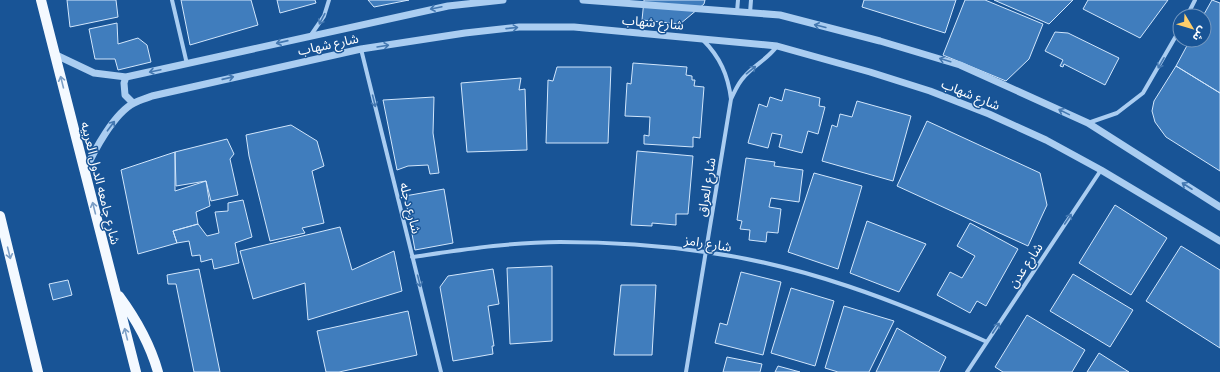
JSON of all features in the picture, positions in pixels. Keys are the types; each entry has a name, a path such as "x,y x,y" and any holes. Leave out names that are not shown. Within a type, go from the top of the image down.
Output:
{"main road":[{"name":"شارع جامعه الدول العربيه","path":"41,0 136,372"},
{"path":"0,216 38,372"},
{"path":"115,290 148,343 158,372"}],"street":[{"path":"172,0 187,65"},
{"path":"311,35 324,16 329,0"},
{"name":"شارع شهاب","path":"54,54 94,73 126,77 187,65 311,35 448,6 503,0"},
{"name":"شارع شهاب","path":"583,0 780,15 880,41 960,65 1088,123 1220,207"},
{"path":"737,12 738,0"},
{"path":"750,13 751,0"},
{"name":"شارع شهاب","path":"85,171 92,154 103,136 116,119 133,103 174,90 361,49 465,33 520,27 574,27 777,46 870,72 930,91 989,114 1046,140 1101,170 1220,241"},
{"name":"شارع العراق","path":"686,372 731,99 729,82 722,65 713,50 701,38"},
{"path":"1088,123 1117,113 1142,93 1172,42"},
{"name":"شارع العراق","path":"731,99 744,76 770,56 777,46"},
{"name":"شارع دجله","path":"361,49 441,372"},
{"path":"126,77 124,83 124,95 133,103"},
{"name":"شارع عدن","path":"967,372 1101,170"},
{"name":"شارع رامز","path":"412,256 485,246 559,242 633,244 706,252 764,263 863,292 933,317 987,342"}],"building":[{"path":"67,0 116,0 118,17 70,27"},
{"path":"181,0 251,0 258,25 190,45"},
{"path":"277,0 315,0 316,3 280,13"},
{"path":"368,0 409,0 374,7"},
{"path":"644,0 705,0 704,4 680,24 642,20"},
{"path":"864,0 956,0 945,33 862,7"},
{"path":"965,0 985,0 1043,24 1029,59 1006,81 943,55"},
{"path":"994,0 1073,0 1049,24"},
{"path":"1088,0 1168,0 1140,38 1083,9"},
{"path":"1212,0 1220,3 1220,93 1176,66 1186,48 1212,48 1212,8 1208,8"},
{"path":"117,23 118,44 138,38 147,45 151,62 118,70 115,59 95,59 89,29"},
{"path":"1055,32 1068,33 1119,58 1105,85 1064,64 1063,67 1060,66 1063,60 1045,51"},
{"path":"633,63 687,67 686,75 692,76 692,80 695,80 694,86 704,87 700,138 693,137 693,147 644,144 644,135 649,136 650,117 625,116 627,83 631,84"},
{"path":"1176,66 1220,93 1220,171 1166,137 1155,122 1152,111 1154,101"},
{"path":"557,67 611,67 608,143 546,143 548,80 553,81"},
{"path":"521,78 519,90 525,89 527,150 467,152 461,83"},
{"path":"785,89 820,98 819,106 825,107 818,134 808,131 802,153 779,147 782,135 772,133 768,148 748,143 759,104 767,107 770,97 782,101"},
{"path":"434,97 433,133 439,173 430,174 428,165 408,166 397,170 383,100"},
{"path":"857,101 911,116 893,181 822,161 832,125 837,127 840,114 852,117"},
{"path":"927,121 1040,173 1047,205 1028,246 897,186"},
{"path":"291,125 317,141 324,166 312,171 324,223 302,228 305,233 270,241 249,156 246,135"},
{"path":"227,139 234,154 230,159 238,195 211,201 206,181 176,186 175,152"},
{"path":"637,151 693,156 688,214 676,214 676,225 652,223 652,226 631,225"},
{"path":"175,152 175,191 206,181 210,206 196,212 198,224 173,231 177,243 138,254 121,170"},
{"path":"746,158 775,162 774,166 803,170 799,202 771,198 769,207 781,209 778,233 767,232 766,242 749,240 750,230 740,229 742,221 737,220"},
{"path":"814,173 862,186 838,269 788,252"},
{"path":"444,189 453,243 415,250 405,196"},
{"path":"243,200 252,237 235,243 239,263 214,269 212,259 201,262 200,255 192,256 189,241 177,243 173,231 198,224 207,236 219,233 215,212 228,211 228,203"},
{"path":"1115,205 1167,238 1131,295 1079,263"},
{"path":"867,221 926,244 899,292 850,273"},
{"path":"970,223 1018,249 986,306 977,301 970,313 937,295 950,272 962,278 975,256 957,246"},
{"path":"340,227 352,270 394,251 402,291 308,320 305,283 253,299 240,251"},
{"path":"1181,246 1220,270 1220,348 1146,301"},
{"path":"552,266 552,341 510,344 507,268"},
{"path":"199,269 220,372 194,372 176,284 168,284 167,275"},
{"path":"493,269 499,304 488,306 494,346 492,346 493,354 453,361 440,287 448,276"},
{"path":"741,272 781,282 763,355 715,343 720,323 727,325"},
{"path":"1073,274 1133,310 1110,347 1050,311"},
{"path":"68,280 72,295 53,300 49,284"},
{"path":"621,285 656,285 652,355 614,355"},
{"path":"791,288 834,301 815,366 771,353"},
{"path":"844,306 894,321 869,372 838,372 825,368"},
{"path":"408,311 417,355 339,372 326,372 317,331"},
{"path":"1027,315 1085,350 1072,372 1003,372 995,367"},
{"path":"897,328 946,357 939,372 876,372"},
{"path":"1099,353 1129,372 1087,372"},
{"path":"727,357 762,364 760,372 723,372"},
{"path":"778,366 800,372 775,372"}]}
